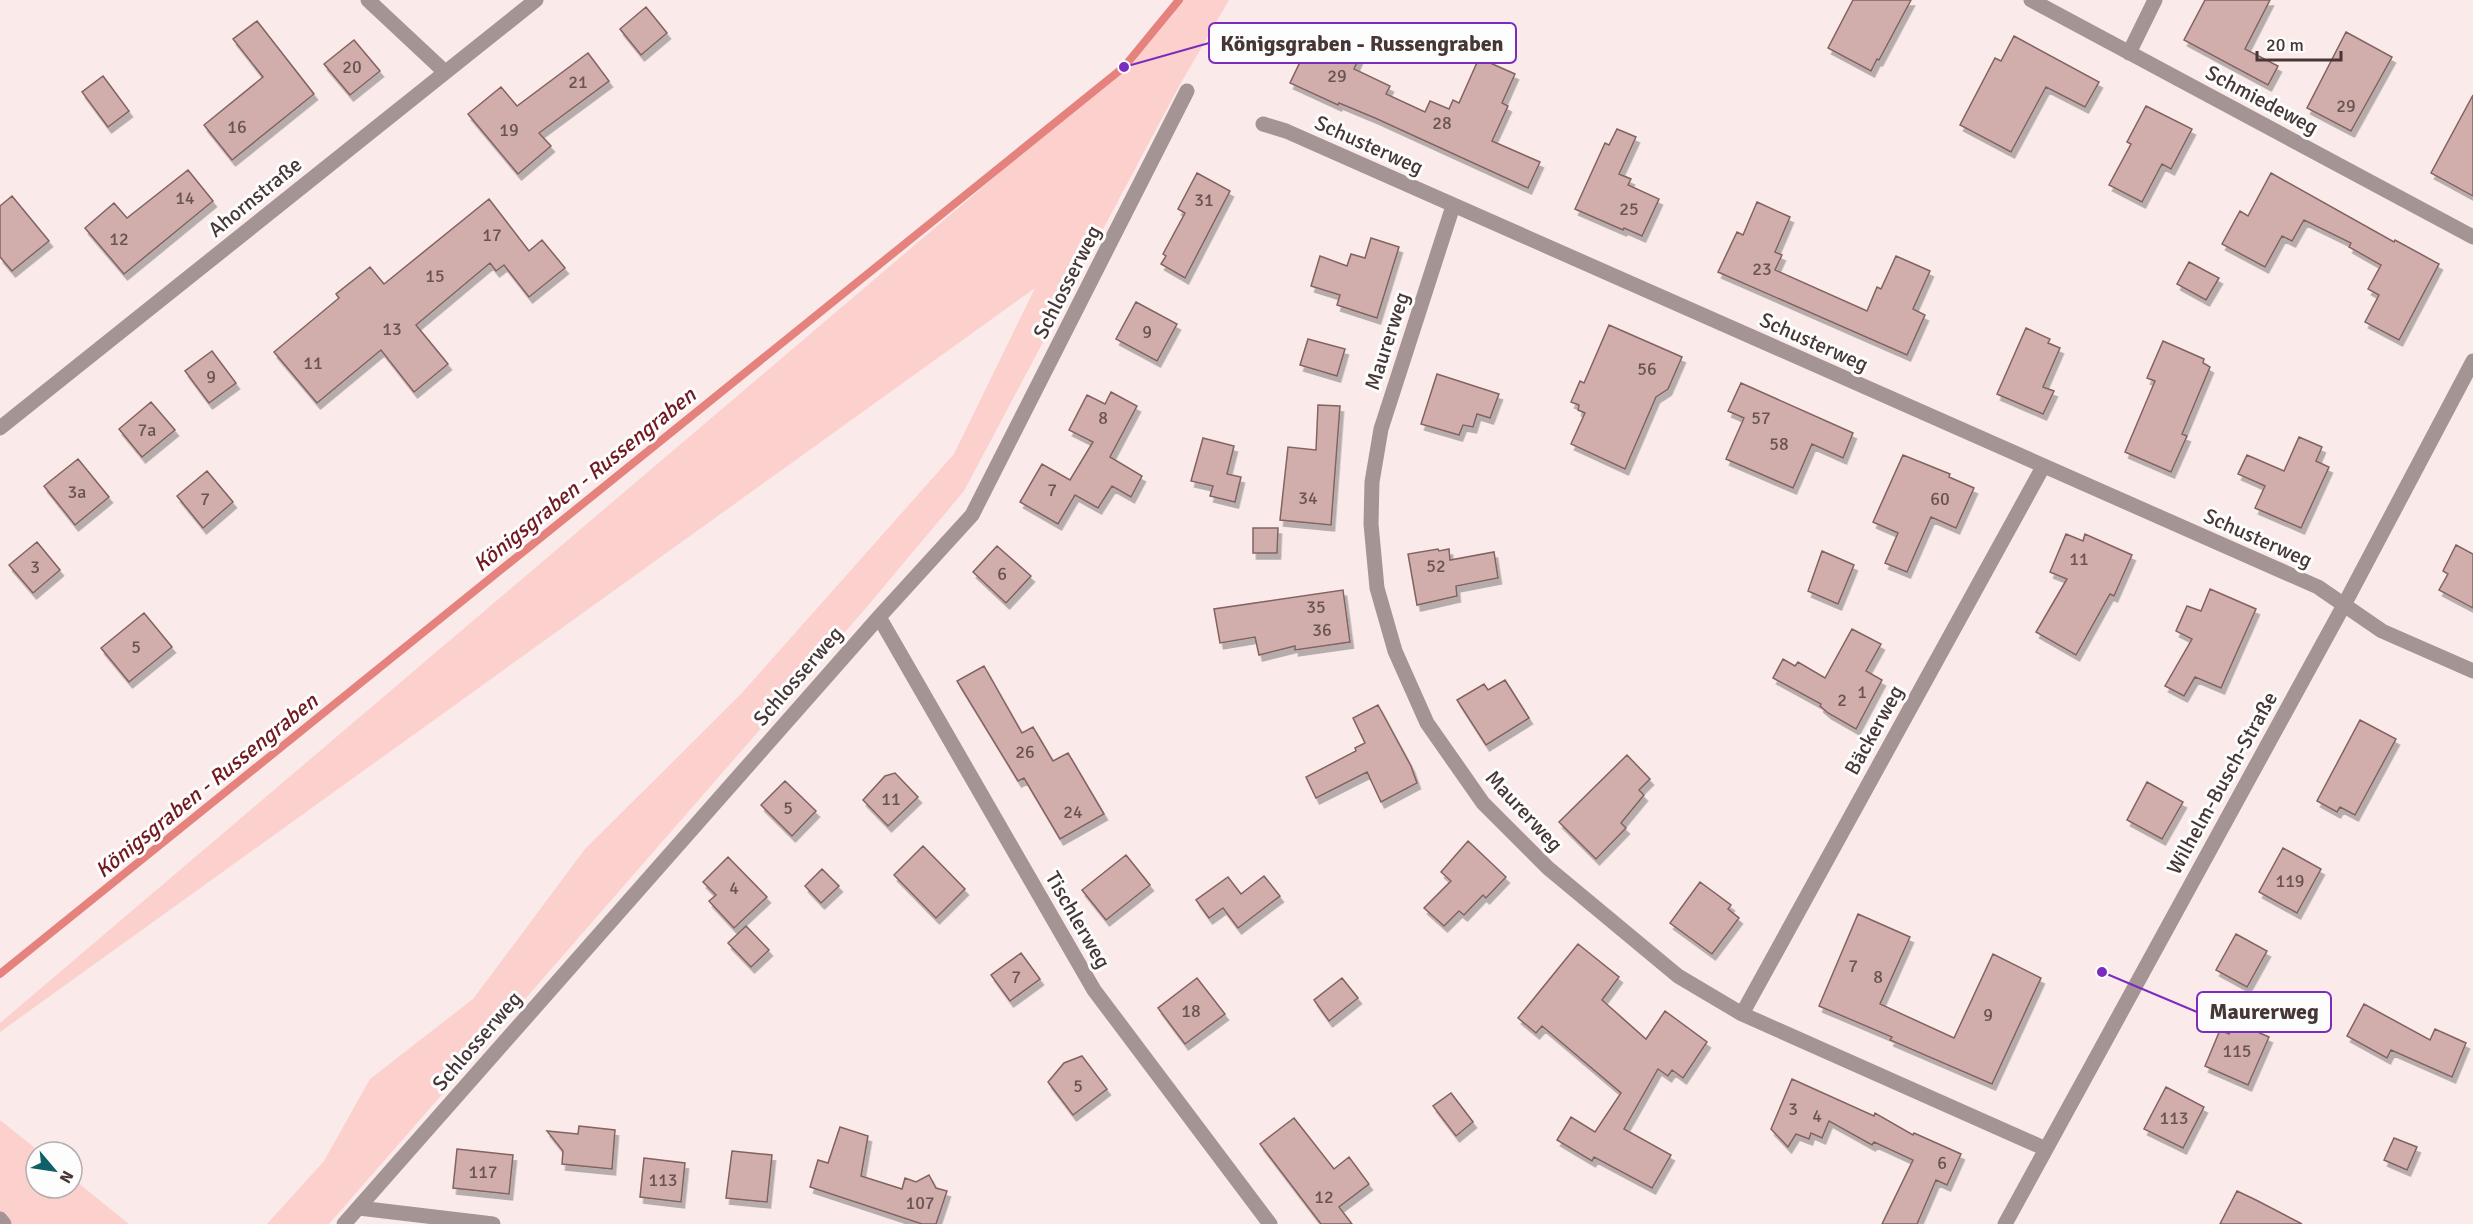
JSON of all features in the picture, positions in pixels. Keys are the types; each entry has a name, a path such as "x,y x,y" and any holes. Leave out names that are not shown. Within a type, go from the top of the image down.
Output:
{"street":[{"path":"368,0 445,72"},
{"name":"Ahornstraße","path":"0,428 536,0"},
{"name":"Schmiedeweg","path":"2031,0 2473,237"},
{"path":"2129,53 2155,0"},
{"name":"Schlosserweg","path":"344,1224 879,617 972,515 1187,91"},
{"name":"Schusterweg","path":"1263,124 1286,131 2318,587 2382,631 2473,671"},
{"name":"Maurerweg","path":"1453,206 1381,429 1372,482 1371,524 1377,588 1395,651 1427,723 1483,803 1548,868 1678,976 1742,1014 2046,1149"},
{"name":"Wilhelm-Busch-Straße","path":"2005,1224 2344,606 2473,361"},
{"name":"Bäckerweg","path":"1742,1014 2043,467"},
{"name":"Tischlerweg","path":"879,617 1094,990 1270,1224"},
{"path":"359,1208 493,1224"},
{"path":"0,1219 4,1224"}],"shaded area":[{"path":"1179,0 1229,0 1178,88 964,491 865,609 329,1224 267,1224 324,1161 370,1079 473,999 585,849 741,694 954,454 1035,288 0,1032 0,1023 1124,67"},
{"path":"0,1120 25,1140 24,1200 84,1200 84,1188 129,1224 0,1224"}],"building":[{"path":"1853,0 1911,0 1871,71 1828,48"},
{"path":"2205,0 2270,0 2245,49 2278,66 2268,85 2184,40"},
{"path":"646,7 667,33 641,55 620,29"},
{"path":"257,21 314,94 232,160 204,125 263,77 233,39"},
{"path":"2346,32 2392,57 2351,131 2307,108"},
{"path":"2014,36 2099,82 2085,107 2046,87 2011,152 1960,125 1995,58 2001,61"},
{"path":"1312,37 1359,58 1354,69 1390,86 1386,94 1425,112 1430,101 1449,109 1453,100 1459,103 1479,58 1515,74 1502,103 1508,106 1492,141 1540,162 1528,188 1375,118 1339,103 1338,105 1290,83"},
{"path":"354,40 380,71 350,95 324,64"},
{"path":"588,53 609,81 539,133 551,146 518,174 468,114 501,87 517,106"},
{"path":"103,76 129,111 108,127 82,92"},
{"path":"2473,95 2473,196 2431,173"},
{"path":"2146,106 2192,129 2171,169 2162,164 2142,202 2109,185 2131,144 2127,142"},
{"path":"1617,129 1636,137 1619,174 1631,179 1628,185 1659,199 1642,236 1575,209 1605,143 1609,145"},
{"path":"188,170 213,201 124,274 85,228 114,203 127,218"},
{"path":"1197,173 1230,191 1185,278 1161,264 1166,256 1163,254 1185,213 1178,209"},
{"path":"2271,173 2394,242 2395,240 2439,264 2399,340 2365,322 2379,295 2368,289 2381,265 2349,247 2351,243 2304,220 2292,241 2282,236 2265,267 2222,244 2240,211 2248,216"},
{"path":"12,196 49,241 12,271 0,257 0,206"},
{"path":"489,199 529,251 542,240 565,268 529,297 504,265 496,271 490,263 416,325 448,364 414,392 381,350 317,403 274,352 339,298 336,294 370,267 384,284"},
{"path":"1757,202 1790,217 1775,252 1782,255 1775,270 1867,311 1877,287 1881,289 1896,256 1930,271 1913,309 1925,315 1907,355 1718,272 1737,232 1743,235"},
{"path":"1371,238 1399,247 1377,318 1337,305 1340,295 1311,286 1320,256 1347,266 1351,254 1365,258"},
{"path":"2189,262 2219,278 2206,300 2177,284"},
{"path":"1136,302 1177,324 1157,361 1116,339"},
{"path":"1609,325 1682,357 1668,389 1656,397 1625,469 1571,444 1585,413 1578,410 1579,405 1571,402 1580,381 1584,383"},
{"path":"2026,328 2050,339 2048,343 2060,348 2043,387 2054,391 2043,414 1997,394"},
{"path":"1308,339 1345,349 1337,376 1300,365"},
{"path":"2163,341 2204,359 2203,363 2210,367 2182,434 2187,436 2171,472 2125,452 2155,381 2147,378"},
{"path":"212,351 236,383 209,403 185,371"},
{"path":"1437,374 1499,394 1490,418 1477,414 1473,427 1463,425 1459,435 1421,424"},
{"path":"1741,383 1853,433 1843,458 1812,444 1793,488 1726,459 1744,418 1728,411"},
{"path":"1111,392 1137,406 1110,457 1142,476 1131,497 1112,486 1098,508 1075,495 1058,524 1020,502 1042,464 1070,480 1093,442 1069,430 1087,395 1105,404"},
{"path":"151,402 175,430 142,457 119,429"},
{"path":"1318,405 1340,406 1331,525 1280,520 1288,447 1316,450"},
{"path":"2299,437 2322,447 2316,461 2329,467 2301,528 2255,508 2265,486 2238,474 2247,455 2284,471"},
{"path":"1203,438 1234,446 1227,474 1241,477 1235,502 1210,496 1213,486 1191,481"},
{"path":"1903,455 1950,474 1949,477 1974,488 1956,528 1931,517 1907,572 1885,563 1898,533 1873,522"},
{"path":"78,459 109,497 75,525 44,486"},
{"path":"207,471 233,502 203,528 177,496"},
{"path":"1253,528 1278,528 1277,553 1253,553"},
{"path":"2066,534 2083,541 2085,534 2132,555 2114,596 2110,594 2076,655 2036,632 2067,579 2050,572"},
{"path":"37,542 60,570 33,593 9,565"},
{"path":"2456,545 2473,554 2473,608 2439,590 2448,574 2443,571"},
{"path":"997,546 1031,576 1006,603 973,572"},
{"path":"1438,549 1439,551 1449,549 1450,560 1494,552 1498,578 1456,586 1457,596 1417,605 1408,554"},
{"path":"1822,551 1854,565 1838,604 1808,591"},
{"path":"2210,589 2256,609 2221,688 2195,677 2184,696 2165,686 2192,639 2176,631 2187,606 2201,611"},
{"path":"1343,590 1350,642 1295,650 1295,646 1259,655 1255,637 1220,643 1214,609"},
{"path":"144,613 172,647 129,682 101,648"},
{"path":"1852,629 1881,644 1866,671 1882,680 1856,729 1828,713 1820,706 1821,704 1773,678 1783,659 1795,666 1798,662 1825,678"},
{"path":"984,666 1022,733 1033,727 1053,761 1068,753 1104,814 1060,839 1024,778 1018,781 957,681"},
{"path":"1505,680 1529,718 1486,745 1457,700 1484,684 1488,690"},
{"path":"1378,705 1411,766 1417,783 1381,802 1367,772 1316,798 1306,777 1356,751 1355,748 1365,743 1353,718"},
{"path":"2360,720 2396,739 2355,815 2340,807 2337,812 2317,801"},
{"path":"1627,755 1650,779 1639,790 1644,795 1621,823 1626,828 1596,859 1559,822"},
{"path":"895,773 918,797 888,826 863,800 885,776"},
{"path":"785,781 816,811 792,836 761,805"},
{"path":"2147,782 2183,802 2162,839 2127,820"},
{"path":"1468,841 1506,877 1486,898 1483,895 1464,915 1459,911 1444,926 1424,908 1451,881 1441,872"},
{"path":"923,846 965,889 936,918 894,875"},
{"path":"2283,848 2321,869 2297,913 2259,892"},
{"path":"1126,855 1150,885 1106,920 1082,890"},
{"path":"728,857 767,897 734,928 709,901 716,895 703,882"},
{"path":"822,869 839,886 821,903 805,886"},
{"path":"1264,876 1280,896 1238,928 1223,908 1209,918 1196,900 1228,877 1241,894"},
{"path":"1700,882 1731,905 1728,909 1739,918 1712,954 1670,923"},
{"path":"1858,914 1910,937 1880,1004 1954,1038 1993,954 2041,978 1992,1084 1890,1040 1892,1037 1819,1006"},
{"path":"746,926 769,950 751,967 728,943"},
{"path":"2236,934 2267,951 2247,987 2216,970"},
{"path":"1578,944 1619,977 1602,1000 1646,1039 1665,1011 1707,1042 1683,1078 1672,1070 1668,1076 1658,1069 1624,1129 1671,1155 1652,1188 1594,1157 1592,1161 1557,1140 1571,1117 1595,1132 1621,1093 1542,1026 1536,1033 1518,1018"},
{"path":"1021,953 1040,979 1010,1001 991,975"},
{"path":"1197,978 1225,1014 1185,1044 1158,1008"},
{"path":"1342,978 1358,998 1329,1021 1314,1000"},
{"path":"2364,1004 2430,1040 2435,1029 2466,1043 2452,1077 2391,1050 2387,1058 2347,1036"},
{"path":"2234,1022 2269,1037 2248,1085 2205,1066 2220,1030 2229,1034"},
{"path":"1082,1056 1107,1089 1073,1115 1048,1082 1064,1063"},
{"path":"1792,1079 1874,1116 1875,1113 1913,1135 1914,1133 1961,1154 1947,1185 1936,1180 1917,1224 1882,1224 1913,1160 1874,1142 1872,1145 1829,1121 1822,1138 1811,1133 1809,1139 1796,1134 1788,1147 1771,1129"},
{"path":"2166,1087 2204,1107 2183,1148 2144,1129"},
{"path":"1451,1093 1473,1122 1456,1136 1433,1106"},
{"path":"1294,1118 1334,1169 1349,1157 1369,1184 1339,1207 1352,1224 1321,1224 1260,1144"},
{"path":"579,1126 615,1130 612,1169 562,1164 563,1151 547,1131 578,1134"},
{"path":"840,1127 868,1136 861,1176 902,1189 905,1178 916,1182 929,1175 936,1188 947,1191 936,1224 922,1224 810,1187 818,1160 828,1163"},
{"path":"2394,1138 2417,1147 2407,1170 2384,1160"},
{"path":"457,1149 513,1155 509,1194 453,1188"},
{"path":"732,1151 772,1155 767,1202 726,1198"},
{"path":"644,1158 685,1163 681,1202 640,1197"},
{"path":"2237,1191 2256,1200 2302,1224 2220,1224"}],"waterway":[{"name":"Königsgraben - Russengraben","path":"0,974 1124,67 1179,0"}],"place":[{"name":"Königsgraben - Russengraben","path":"1124,67"},
{"name":"Maurerweg","path":"2102,972"}]}
